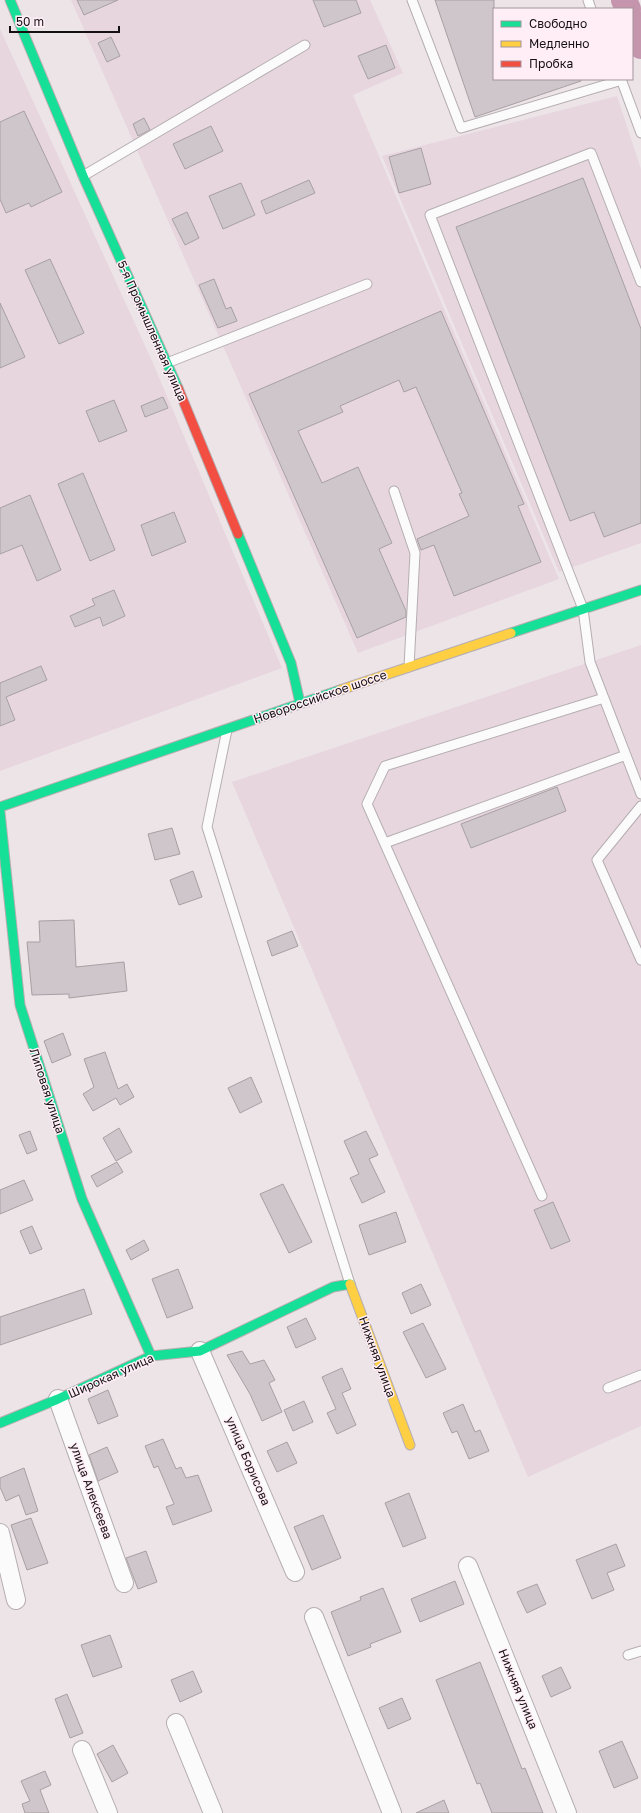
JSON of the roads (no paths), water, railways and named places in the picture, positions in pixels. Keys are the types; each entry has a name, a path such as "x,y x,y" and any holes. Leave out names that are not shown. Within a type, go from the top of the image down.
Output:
{"street":[{"name":"5-я Промышленная улица","path":"10,0 83,176 166,363 291,663 300,703"},
{"name":"Новороссийское шоссе","path":"0,807 300,703 641,590"},
{"name":"Липовая улица","path":"0,812 20,1006 82,1199 151,1356"},
{"name":"Широкая улица","path":"0,1423 58,1399 151,1356 200,1350 333,1287 350,1284"},
{"name":"Нижняя улица","path":"350,1284 410,1445"},
{"name":"улица Борисова","path":"200,1350 295,1572"},
{"name":"улица Алексеева","path":"58,1399 124,1583"},
{"path":"0,1533 16,1600"},
{"name":"Нижняя улица","path":"468,1566 567,1813"},
{"path":"314,1617 392,1813"},
{"path":"176,1723 213,1813"},
{"path":"82,1750 108,1813"}],"lane":[{"path":"412,0 461,128 619,80"},
{"path":"83,176 305,45"},
{"path":"622,80 641,133"},
{"path":"641,282 591,153 430,215 583,609 590,662 641,794"},
{"path":"166,363 367,284"},
{"path":"394,491 415,553 408,667"},
{"path":"542,1196 385,843 366,804 385,766 604,698"},
{"path":"228,728 207,827 350,1284"},
{"path":"385,843 626,755"},
{"path":"641,806 597,860 641,960"},
{"path":"608,1388 641,1375"},
{"path":"628,1655 641,1651"}],"waterway":[{"path":"624,0 628,8"},
{"path":"633,24 641,46"}]}
